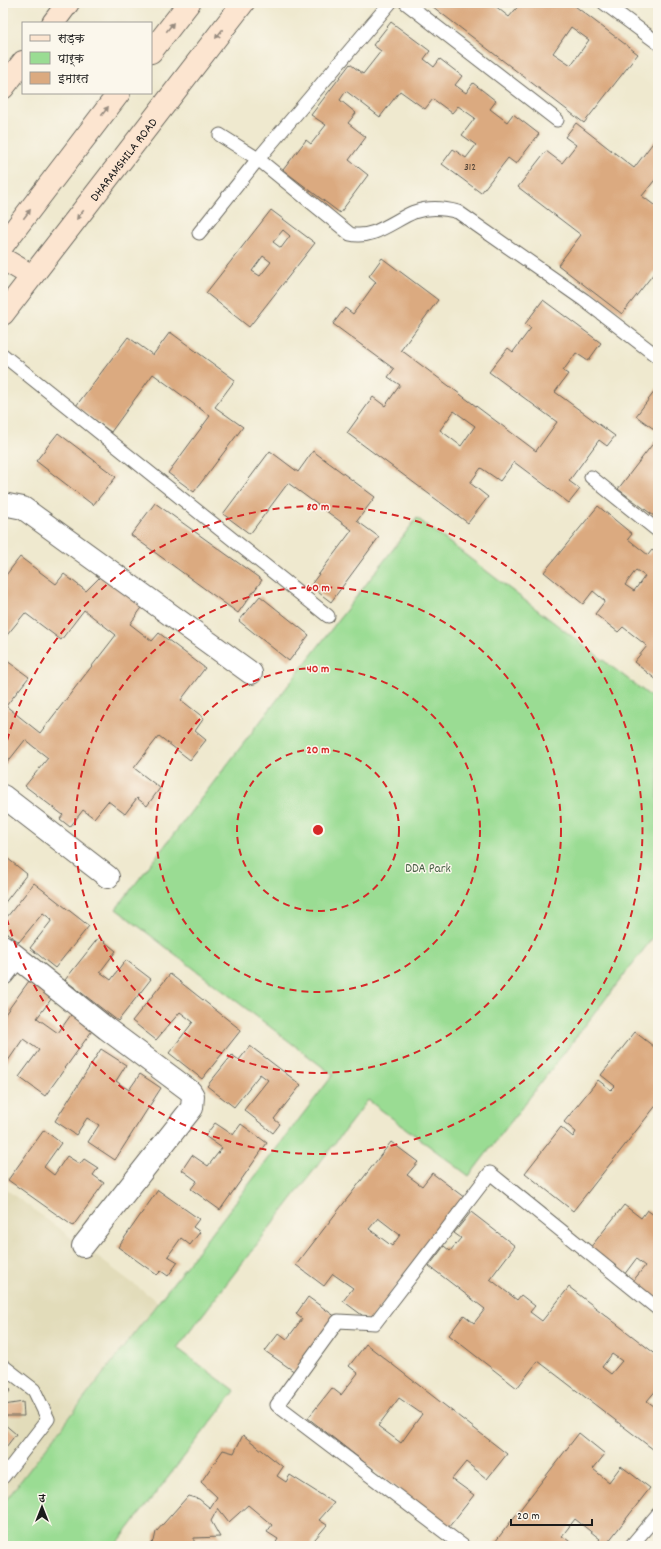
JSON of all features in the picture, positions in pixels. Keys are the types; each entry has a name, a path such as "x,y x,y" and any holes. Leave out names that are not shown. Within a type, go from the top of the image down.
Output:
{"street":[{"path":"54,22 68,3"},
{"path":"152,51 189,3"},
{"name":"DHARAMSHILA ROAD","path":"3,314 243,3"},
{"path":"3,88 22,63"},
{"path":"3,245 118,94"},
{"path":"3,258 32,276"},
{"path":"3,504 23,508 251,673"},
{"path":"3,796 108,877"},
{"path":"7,959 107,1029 190,1092 193,1096 192,1108 83,1246"}],"lane":[{"path":"199,233 258,159 390,3"},
{"path":"406,3 557,120"},
{"path":"604,3 658,44"},
{"path":"220,136 258,159 350,234 357,236 371,233 415,212 432,209 446,209 458,212 584,300 658,357"},
{"path":"3,354 328,616"},
{"path":"591,477 658,531"},
{"path":"463,1546 277,1405 338,1321 375,1323 490,1173 658,1309"},
{"path":"3,1366 34,1390 48,1419 3,1477"},
{"path":"631,1546 658,1514"}],"shaded area":[{"path":"3,1187 158,1302 3,1504"}],"green space":[{"name":"DDA Park","path":"417,518 658,702 658,931 469,1176 368,1100 177,1348 235,1391 115,1546 3,1546 3,1504 333,1075 116,909"}],"building":[{"path":"428,3 496,3 494,5 509,17 521,3 571,3 638,54 584,123","holes":["571,27 589,40 571,65 553,53"]},
{"path":"391,22 430,51 424,59 434,67 440,59 462,76 455,85 466,93 473,83 496,101 490,109 507,122 513,114 539,134 516,164 508,158 481,193 442,164 453,149 466,158 476,145 462,135 475,118 458,106 452,113 433,99 425,109 400,91 380,117 346,91 340,100 356,113 348,123 366,137 349,160 368,175 340,213 283,170 306,140 311,144 326,125 311,115 350,64 363,74 381,51 373,45"},
{"path":"576,123 634,168 658,136 658,176 642,196 658,208 658,268 622,314 558,265 581,235 518,187 546,151 562,163 576,145 565,137"},
{"path":"271,210 315,243 249,327 206,293","holes":["283,230 290,236 281,248 273,242","263,256 271,262 260,276 252,271"]},
{"path":"382,258 438,300 401,350 536,451 557,422 489,372 508,348 513,352 531,328 525,324 543,300 601,343 588,361 576,353 563,371 568,374 555,392 615,436 607,446 599,440 569,481 580,489 569,503 514,462 500,481 481,468 470,483 488,497 468,523 347,433 373,397 385,406 400,385 388,377 394,369 333,324 345,308 353,314 376,282 369,276","holes":["454,411 475,426 461,446 440,430"]},
{"path":"170,332 235,380 215,407 243,427 194,492 168,473 210,416 153,374 111,432 76,406 128,337 153,355"},
{"path":"658,387 658,432 636,416"},
{"path":"58,433 116,477 93,505 36,461"},
{"path":"658,437 658,519 618,489"},
{"path":"270,451 298,472 313,451 375,497 357,521 379,537 331,602 310,586 352,530 288,483 250,534 223,514"},
{"path":"155,503 262,580 238,613 131,535"},
{"path":"598,506 632,534 628,539 648,555 652,550 658,555 658,681 634,662 647,646 623,627 618,632 595,614 605,601 593,591 583,604 544,572","holes":["636,570 645,576 634,591 625,585"]},
{"path":"20,557 56,584 64,574 86,591 103,574 144,605 130,624 152,641 159,633 205,668 181,700 204,718 195,731 206,740 190,760 159,736 134,768 160,788 147,806 137,798 125,814 108,801 94,818 83,810 70,827 60,819 63,815 25,786 48,758 25,740 3,768 3,658 29,677 6,706 40,733 116,635 84,610 61,640 25,613 3,640 3,579"},
{"path":"260,596 309,635 289,661 239,621"},
{"path":"7,858 27,874 3,905 3,863"},
{"path":"34,883 89,926 55,968 30,948 52,920 43,913 19,942 3,930 3,922"},
{"path":"99,937 116,951 100,972 111,980 126,960 151,979 118,1021 65,980"},
{"path":"170,974 241,1030 202,1079 169,1053 193,1022 180,1012 156,1040 132,1021"},
{"path":"29,981 52,998 37,1018 58,1033 73,1012 94,1028 45,1096 19,1077 39,1050 23,1039 3,1068 3,1017"},
{"path":"635,1032 658,1050 658,1103 573,1211 525,1173 561,1127 573,1137 576,1132 564,1122 598,1080 611,1090 615,1086 601,1075"},
{"path":"250,1046 301,1085 274,1119 280,1124 273,1133 244,1110 268,1080 260,1074 234,1107 207,1086 232,1055 239,1060"},
{"path":"101,1049 126,1065 116,1081 129,1090 140,1074 161,1088 115,1160 88,1142 99,1125 87,1118 76,1135 55,1121"},
{"path":"215,1123 233,1135 241,1124 267,1143 220,1210 191,1189 197,1181 182,1170 192,1155 208,1166 222,1148 205,1136"},
{"path":"44,1130 61,1143 44,1167 54,1175 67,1156 80,1164 84,1159 98,1168 93,1175 104,1183 73,1226 8,1180"},
{"path":"391,1142 418,1162 407,1175 422,1186 432,1173 465,1198 370,1321 343,1301 353,1288 333,1274 324,1286 296,1265","holes":["378,1218 400,1235 392,1246 369,1229"]},
{"path":"158,1190 199,1219 193,1227 200,1232 190,1245 181,1238 168,1256 178,1262 168,1276 161,1271 157,1275 118,1247"},
{"path":"624,1205 641,1218 647,1210 658,1218 658,1301 633,1281 645,1266 636,1259 624,1275 590,1248"},
{"path":"471,1212 515,1246 490,1279 517,1300 521,1295 535,1306 530,1312 542,1321 569,1287 658,1356 658,1388 647,1401 658,1409 658,1453 538,1361 517,1388 449,1335 464,1315 474,1323 485,1309 429,1266 444,1246 450,1251 461,1238 454,1233","holes":["612,1354 622,1361 611,1374 602,1367"]},
{"path":"308,1297 336,1317 295,1372 265,1351 279,1333 287,1339 302,1319 296,1314"},
{"path":"366,1344 507,1454 487,1479 466,1462 452,1479 474,1495 448,1528 308,1418 332,1388 341,1395 358,1373 349,1366","holes":["399,1398 422,1414 401,1443 378,1426"]},
{"path":"3,1384 11,1390 3,1399"},
{"path":"3,1401 4,1405 23,1402 24,1416 5,1416 3,1421"},
{"path":"3,1423 16,1434 3,1451"},
{"path":"579,1433 605,1454 593,1469 609,1482 621,1466 650,1488 605,1546 594,1546 600,1539 575,1519 562,1536 576,1546 492,1546"},
{"path":"243,1435 283,1467 277,1476 286,1482 290,1475 334,1503 319,1520 327,1525 309,1546 274,1546 278,1539 267,1532 272,1525 248,1505 229,1522 218,1508 211,1521 220,1537 194,1538 194,1546 149,1546 154,1541 156,1532 188,1496 199,1499 210,1508 217,1497 201,1482 223,1450 234,1453"}]}
